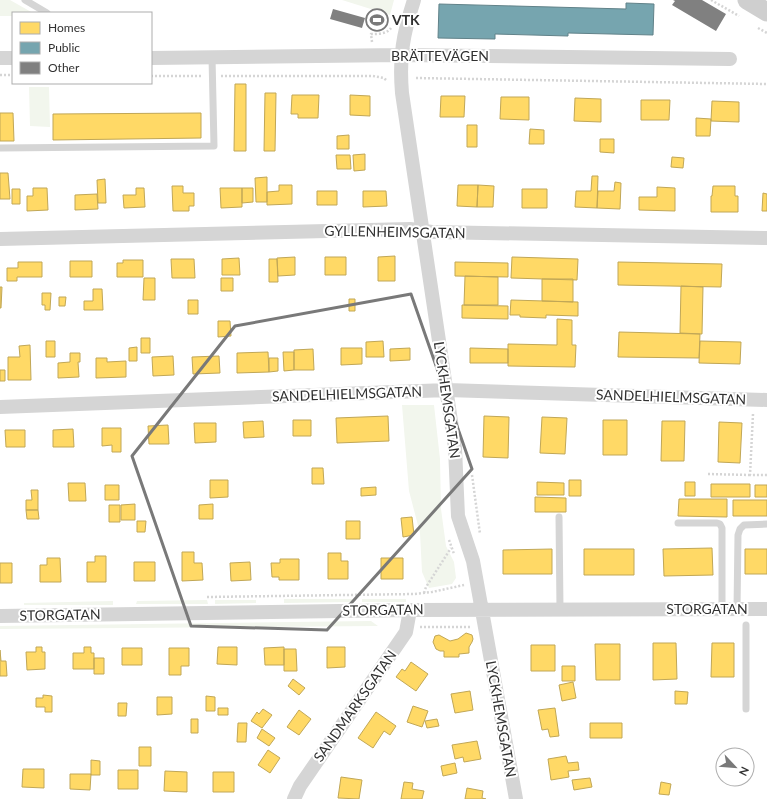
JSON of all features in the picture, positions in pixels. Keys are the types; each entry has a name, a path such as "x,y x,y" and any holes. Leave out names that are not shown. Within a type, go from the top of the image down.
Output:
{"main road":[{"path":"747,0 767,12"}],"street":[{"name":"LYCKHEMSGATAN","path":"414,0 405,28 401,55 394,80 402,93 447,390 455,448 458,516 473,562 516,799"},
{"name":"BRÄTTEVÄGEN","path":"152,58 401,55 730,59"},
{"path":"0,58 12,58"},
{"name":"GYLLENHEIMSGATAN","path":"0,239 410,229 432,232 767,238"},
{"name":"SANDELHIELMSGATAN","path":"0,407 447,390 760,400"},
{"name":"STORGATAN","path":"0,616 410,610 767,609"},
{"name":"SANDMARKSGATAN","path":"294,799 300,786 406,632 410,610"}],"lane":[{"path":"25,0 45,12"},
{"path":"0,148 214,146 212,57"},
{"path":"559,517 560,609"},
{"path":"678,523 720,524 722,528 722,609"},
{"path":"737,609 738,535 740,529 744,525 767,524"},
{"path":"746,625 746,709"}],"path":[{"path":"152,76 373,76 371,34 389,31 394,26"},
{"path":"0,75 12,75"},
{"path":"394,80 433,78 767,84"},
{"path":"750,475 760,400"},
{"path":"708,474 767,475"},
{"path":"424,593 426,587 451,548"},
{"path":"205,597 424,593 464,585"}],"highlighted area":[{"path":"411,294 472,469 327,630 191,626 132,456 235,326"}],"shaded area":[{"path":"0,0 10,0 31,12 12,12 12,16 0,16"},
{"path":"342,0 394,0 390,15"},
{"path":"29,87 49,87 50,127 30,126"},
{"path":"402,405 434,405 440,459 441,509 446,546 454,562 456,578 452,584 429,588 422,572 420,533 409,491"},
{"path":"284,599 352,599 352,602 284,603"},
{"path":"362,599 406,599 406,602 362,602"},
{"path":"207,600 208,604 136,604 137,601"},
{"path":"215,600 256,600 256,603 215,604"},
{"path":"113,601 113,605 24,605 24,603"},
{"path":"371,621 378,626 0,629 0,626"}],"building: Homes":[{"path":"235,84 246,84 246,151 234,151"},
{"path":"265,93 276,93 275,151 264,151"},
{"path":"292,95 319,95 318,118 298,118 298,114 291,114"},
{"path":"350,95 370,96 370,116 350,115"},
{"path":"441,96 465,96 464,117 440,117"},
{"path":"501,97 529,97 529,120 500,119"},
{"path":"575,98 601,99 601,122 574,121"},
{"path":"641,100 670,100 669,120 641,120"},
{"path":"712,101 739,102 739,122 711,121"},
{"path":"0,113 13,113 14,141 0,141"},
{"path":"201,113 201,138 53,140 53,114"},
{"path":"696,118 711,119 710,136 696,136"},
{"path":"467,125 477,125 477,147 467,147"},
{"path":"530,129 544,130 544,144 529,144"},
{"path":"349,135 349,149 337,149 337,136"},
{"path":"600,139 614,139 614,153 600,152"},
{"path":"365,154 365,170 354,171 353,155"},
{"path":"336,155 350,155 351,169 337,169"},
{"path":"672,157 684,158 683,168 671,167"},
{"path":"0,173 8,173 10,199 0,199"},
{"path":"592,176 598,176 597,208 575,207 576,191 591,191"},
{"path":"267,177 267,202 256,202 255,178"},
{"path":"105,179 106,203 98,203 97,180"},
{"path":"615,182 621,183 620,209 597,208 598,191 614,191"},
{"path":"279,185 292,185 292,204 267,205 267,192 279,191"},
{"path":"458,185 478,185 477,207 457,206"},
{"path":"478,185 494,186 493,207 477,207"},
{"path":"172,186 183,186 183,193 194,193 194,206 189,206 189,211 173,211"},
{"path":"713,186 735,186 735,196 738,196 738,212 711,212 711,196"},
{"path":"657,187 675,188 675,211 639,210 639,197 657,197"},
{"path":"33,188 47,188 48,210 27,211 27,196 33,196"},
{"path":"136,188 144,188 145,207 124,208 123,195 136,195"},
{"path":"220,188 242,188 242,207 221,208"},
{"path":"242,188 253,188 253,202 242,203"},
{"path":"12,189 20,189 20,204 12,204"},
{"path":"522,189 547,189 547,208 522,208"},
{"path":"317,191 337,191 337,205 317,205"},
{"path":"363,191 386,191 387,206 363,207"},
{"path":"763,193 767,194 767,211 762,211"},
{"path":"97,194 98,209 75,210 75,195"},
{"path":"395,256 395,281 378,281 378,257"},
{"path":"295,257 295,275 278,276 277,258"},
{"path":"325,257 346,257 346,275 325,275"},
{"path":"512,257 578,259 577,280 511,278"},
{"path":"239,258 240,275 222,275 222,259"},
{"path":"171,259 194,259 195,278 172,278"},
{"path":"269,259 277,259 278,282 269,282"},
{"path":"123,260 143,260 143,277 117,277 117,263 123,263"},
{"path":"70,261 92,261 92,277 70,277"},
{"path":"18,262 42,262 42,277 17,277 17,281 7,281 7,268 18,268"},
{"path":"455,262 508,263 508,277 455,276"},
{"path":"618,262 722,264 721,287 618,285"},
{"path":"465,276 498,277 498,305 464,305"},
{"path":"144,278 155,278 155,300 143,300"},
{"path":"221,278 233,278 233,291 221,291"},
{"path":"542,279 573,279 573,302 542,301"},
{"path":"681,286 703,287 702,334 680,333"},
{"path":"0,287 2,287 1,308 0,308"},
{"path":"93,289 102,289 103,310 84,310 84,301 93,301"},
{"path":"42,293 51,293 50,310 45,310 45,305 42,305"},
{"path":"59,297 66,297 65,306 59,306"},
{"path":"349,299 355,299 355,311 349,311"},
{"path":"188,300 198,300 198,314 188,314"},
{"path":"511,300 578,302 578,316 546,315 546,318 510,315"},
{"path":"462,305 508,306 508,319 462,318"},
{"path":"557,319 572,320 572,345 576,345 575,367 508,366 508,344 557,345"},
{"path":"218,321 230,321 231,336 218,337"},
{"path":"619,332 700,334 699,358 618,357"},
{"path":"141,338 150,338 150,353 141,353"},
{"path":"46,341 55,341 55,357 46,357"},
{"path":"383,341 384,357 366,357 366,342"},
{"path":"700,341 741,342 740,364 699,363"},
{"path":"30,345 31,380 8,380 8,357 20,357 19,346"},
{"path":"137,347 137,361 129,361 129,348"},
{"path":"341,348 362,348 362,364 341,365"},
{"path":"410,348 410,360 390,361 390,349"},
{"path":"470,348 508,349 508,363 470,363"},
{"path":"313,349 314,370 294,370 294,350"},
{"path":"268,352 269,372 237,373 237,353"},
{"path":"283,352 294,352 294,370 284,371"},
{"path":"70,353 80,353 80,362 78,362 79,377 58,378 58,363 70,362"},
{"path":"173,356 174,375 153,376 152,357"},
{"path":"219,356 220,373 193,374 192,357"},
{"path":"96,358 107,358 107,362 126,361 126,377 96,378"},
{"path":"269,358 278,358 278,371 269,372"},
{"path":"0,370 5,370 5,381 0,381"},
{"path":"388,416 389,441 337,443 336,418"},
{"path":"484,416 509,417 508,458 483,457"},
{"path":"542,417 567,418 565,454 540,453"},
{"path":"293,420 311,420 311,436 293,436"},
{"path":"603,420 627,420 627,455 603,455"},
{"path":"263,421 264,437 244,438 243,422"},
{"path":"662,421 685,421 684,461 661,461"},
{"path":"719,422 742,423 740,463 718,462"},
{"path":"194,423 216,423 216,442 195,443"},
{"path":"168,425 169,444 149,444 148,426"},
{"path":"102,428 121,428 121,452 112,452 112,445 102,446"},
{"path":"73,429 74,447 53,447 53,430"},
{"path":"5,430 25,430 25,447 6,447"},
{"path":"312,468 323,468 324,484 312,484"},
{"path":"210,480 228,480 228,497 210,498"},
{"path":"569,480 581,480 581,496 569,496"},
{"path":"537,482 564,483 564,495 537,495"},
{"path":"685,482 695,482 695,496 685,496"},
{"path":"68,483 85,483 86,501 69,501"},
{"path":"711,484 750,484 750,497 711,497"},
{"path":"105,485 119,485 119,500 105,500"},
{"path":"755,485 767,485 767,497 755,497"},
{"path":"376,487 376,495 361,496 361,488"},
{"path":"31,490 38,490 38,510 26,510 26,500 32,500"},
{"path":"535,497 566,498 566,512 535,512"},
{"path":"679,499 727,499 727,517 678,516"},
{"path":"733,500 767,500 767,516 733,516"},
{"path":"135,504 135,520 121,520 121,505"},
{"path":"213,504 213,519 199,519 199,505"},
{"path":"109,505 120,505 120,522 109,522"},
{"path":"26,510 38,510 39,519 27,519"},
{"path":"412,517 414,535 403,537 401,518"},
{"path":"137,521 146,521 145,532 137,532"},
{"path":"346,521 360,521 360,539 346,539"},
{"path":"712,548 713,575 664,576 663,549"},
{"path":"552,549 552,574 503,574 503,550"},
{"path":"584,549 634,549 634,575 584,575"},
{"path":"745,549 767,549 767,574 745,574"},
{"path":"182,552 194,552 194,563 202,563 203,580 182,581"},
{"path":"328,553 341,553 341,561 348,561 348,579 328,579"},
{"path":"95,556 106,556 106,582 87,582 87,562 95,562"},
{"path":"47,558 60,558 61,582 40,582 40,565 47,565"},
{"path":"381,558 403,558 403,579 381,579"},
{"path":"280,559 299,559 299,580 279,580 279,577 272,577 271,563 280,563"},
{"path":"134,562 155,562 155,581 134,581"},
{"path":"250,562 251,580 231,581 230,563"},
{"path":"0,563 12,563 12,583 0,583"},
{"path":"466,633 472,635 473,639 469,647 469,653 459,654 459,657 444,657 444,651 436,649 433,642 435,636 439,635 450,641 458,639"},
{"path":"653,643 676,643 677,679 653,680"},
{"path":"712,643 734,643 734,677 711,677"},
{"path":"595,644 620,644 620,680 596,680"},
{"path":"531,645 555,645 555,671 531,671"},
{"path":"36,647 42,647 42,652 45,652 45,669 27,670 26,652 36,652"},
{"path":"84,647 91,647 91,653 94,653 94,669 73,669 73,653 84,653"},
{"path":"218,647 237,647 237,665 217,664"},
{"path":"284,647 284,665 265,665 264,648"},
{"path":"327,647 345,647 345,667 327,668"},
{"path":"122,648 142,648 142,665 122,665"},
{"path":"169,648 189,648 189,666 181,666 181,675 169,675"},
{"path":"284,649 296,649 297,671 284,671"},
{"path":"0,650 1,661 6,661 7,676 0,676"},
{"path":"94,658 104,658 104,674 94,674"},
{"path":"411,662 428,674 416,691 396,677 402,669 405,671"},
{"path":"562,666 575,666 575,681 562,681"},
{"path":"293,679 305,688 299,695 288,686"},
{"path":"573,682 576,698 562,701 559,685"},
{"path":"470,691 473,710 455,713 451,694"},
{"path":"675,691 688,692 687,704 675,704"},
{"path":"43,695 52,696 52,712 45,712 45,707 36,707 36,698 43,698"},
{"path":"206,696 215,697 215,711 206,711"},
{"path":"157,697 172,697 172,714 157,715"},
{"path":"118,703 127,703 126,716 118,716"},
{"path":"413,706 428,711 422,727 407,722"},
{"path":"218,708 228,708 228,715 218,715"},
{"path":"555,708 559,736 550,737 548,729 542,730 538,710"},
{"path":"263,709 272,715 262,728 251,721 257,712 259,714"},
{"path":"299,710 311,719 299,735 287,727"},
{"path":"376,712 396,726 390,735 384,731 373,748 358,738"},
{"path":"191,719 198,719 198,733 191,733"},
{"path":"437,719 439,726 427,728 425,721"},
{"path":"238,723 247,723 246,742 237,742"},
{"path":"590,723 622,723 622,738 590,738"},
{"path":"262,729 275,738 269,746 257,738"},
{"path":"477,741 481,759 464,762 463,757 455,759 452,745"},
{"path":"139,747 151,747 151,766 139,766"},
{"path":"268,750 280,758 270,773 258,765"},
{"path":"566,756 568,763 578,762 579,770 568,771 569,777 551,780 548,759"},
{"path":"91,760 100,761 100,775 91,775"},
{"path":"455,763 457,773 443,776 441,766"},
{"path":"23,769 44,769 44,788 22,787"},
{"path":"118,770 138,770 138,789 118,789"},
{"path":"165,771 187,772 187,792 164,791"},
{"path":"213,772 234,772 234,792 213,792"},
{"path":"70,774 91,774 90,790 70,789"},
{"path":"341,777 362,780 359,799 338,798"},
{"path":"590,778 592,787 574,790 572,780"},
{"path":"404,782 413,783 412,789 424,791 422,799 401,799"},
{"path":"661,782 671,784 669,795 659,794"},
{"path":"467,788 483,791 482,798 486,799 465,799"}],"building: Public":[{"path":"626,3 654,4 653,35 568,33 568,36 495,34 495,39 438,38 439,4 626,9"}],"building: Other":[{"path":"673,0 702,0 726,14 716,31 672,5 675,1"},
{"path":"333,9 365,18 362,28 330,19"}],"place":[{"name":"VTK","path":"377,20"}]}
